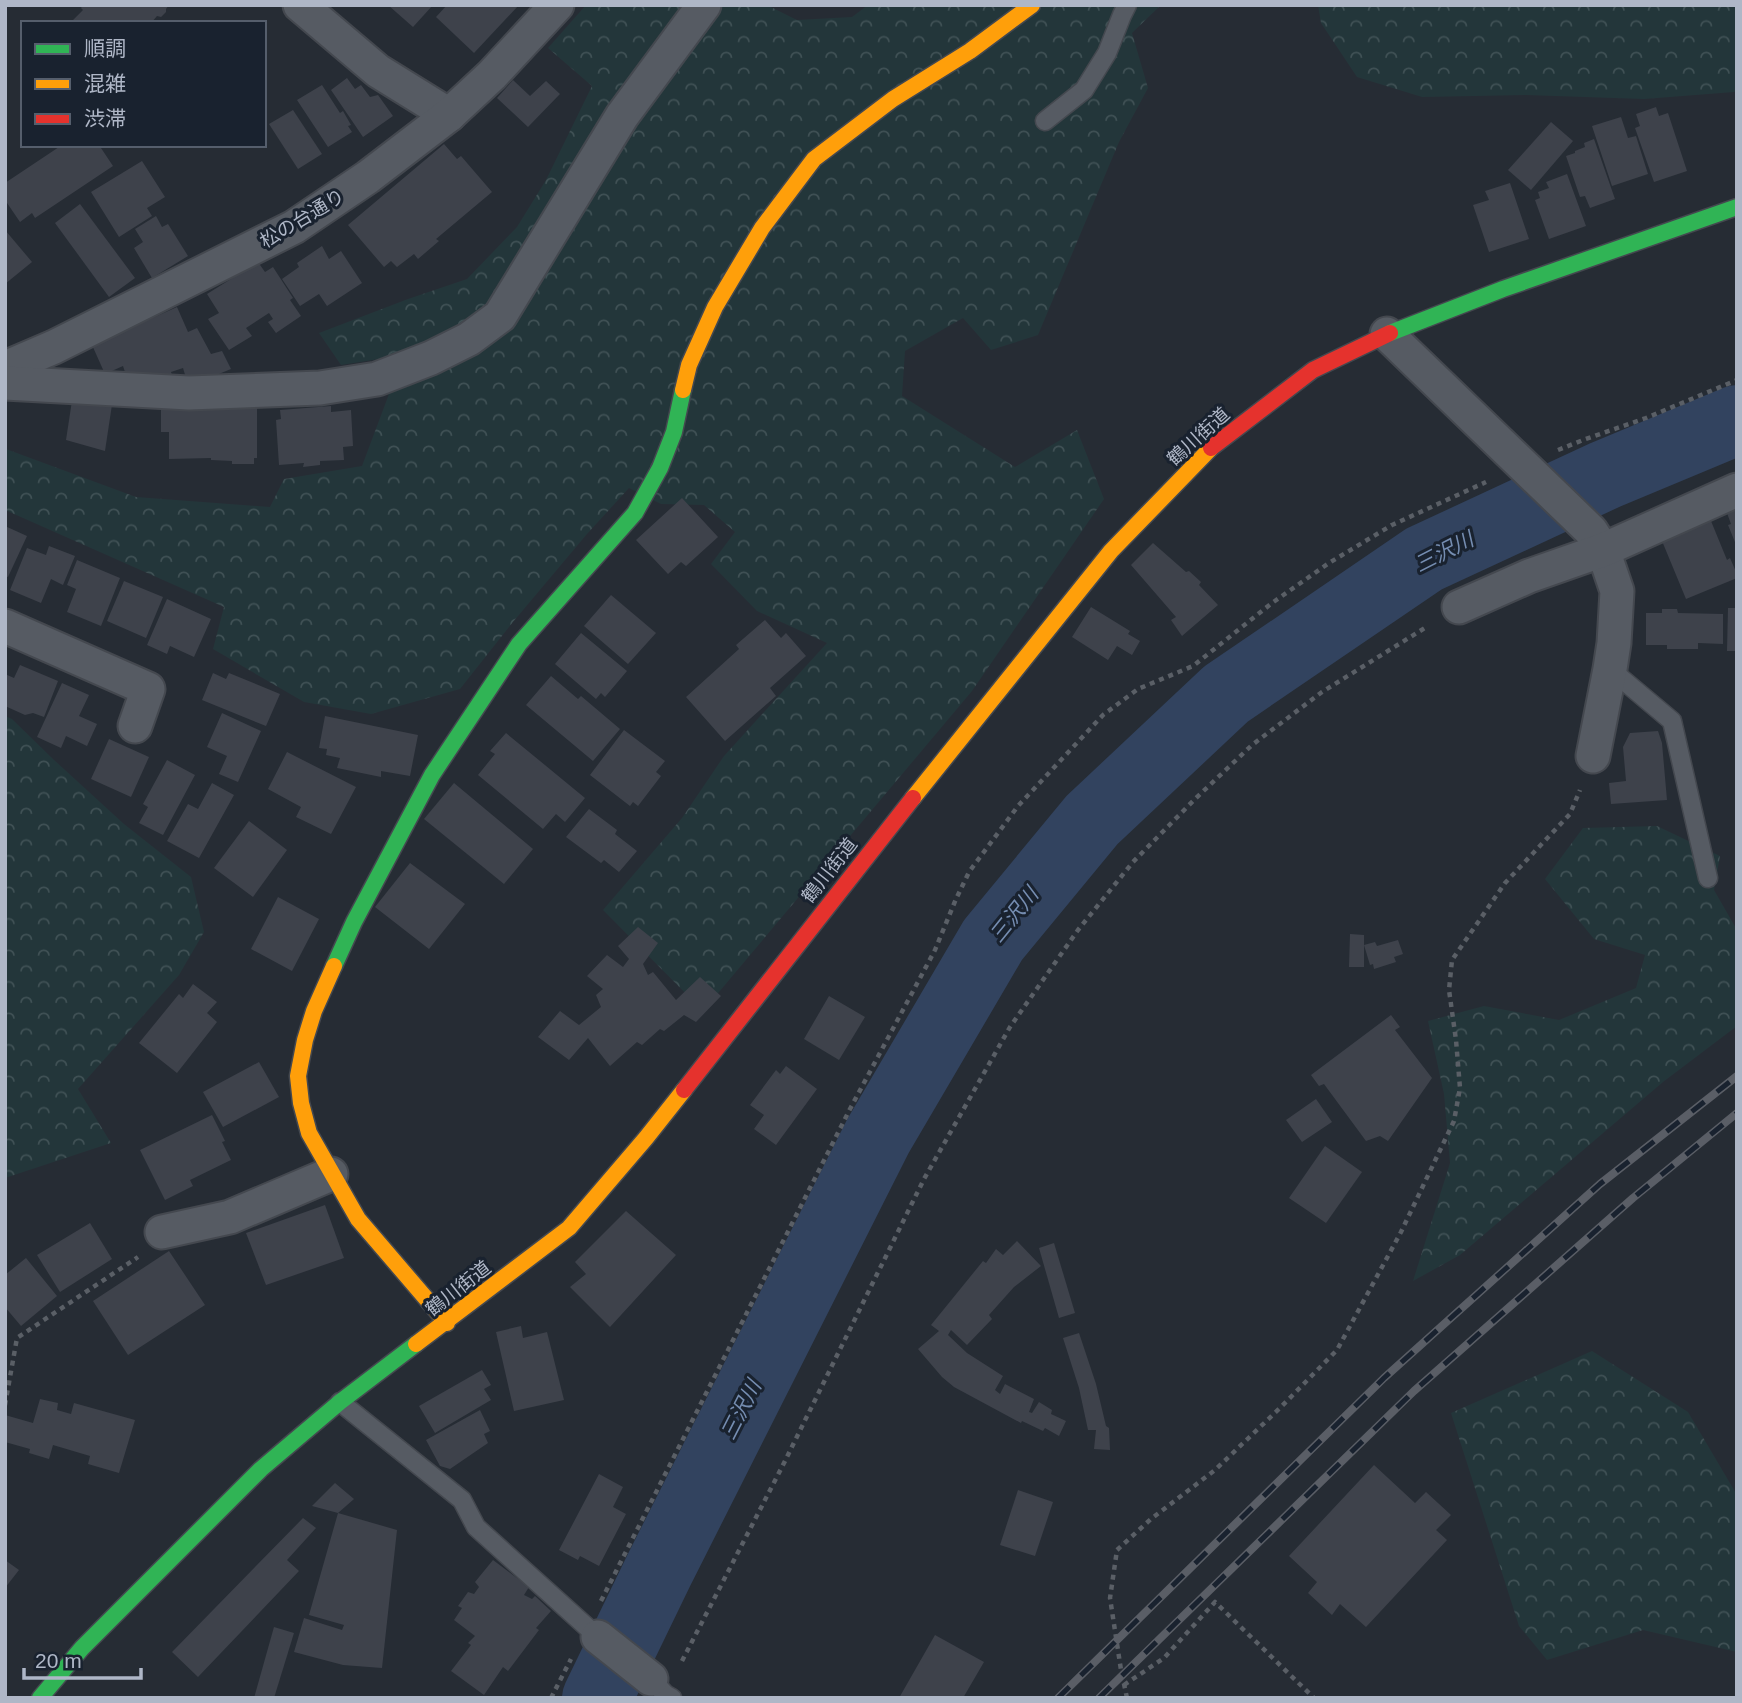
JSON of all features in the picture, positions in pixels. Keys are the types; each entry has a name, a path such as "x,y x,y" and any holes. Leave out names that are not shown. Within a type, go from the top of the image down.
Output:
{"main road":[{"path":"447,1322 358,1219 309,1133 301,1103 298,1076 304,1040 314,1011 354,922 432,775 519,643 635,513 670,444 689,365 715,307 762,228 814,159 893,99 970,51 1032,5"},
{"name":"鶴川街道","path":"40,1698 82,1648 251,1479 340,1402 569,1228 646,1138 968,728 1111,551 1216,443 1313,370 1387,334 1503,289 1737,207"}],"street":[{"path":"300,5 378,71 449,115"},
{"name":"松の台通り","path":"5,368 54,347 294,227 368,177 449,115 492,75 556,5"},
{"path":"5,383 190,393 320,388 377,379 431,358 469,339 500,316 622,116 704,5"},
{"path":"1387,334 1597,540 1617,591 1614,643 1593,756"},
{"path":"1459,607 1529,576 1597,540 1737,490"},
{"path":"5,626 148,689 135,726"},
{"path":"162,1232 230,1217 331,1174"},
{"path":"593,1633 662,1690"}],"lane":[{"path":"1045,121 1084,90 1107,53 1127,5"},
{"path":"1610,669 1672,721 1708,878"},
{"path":"340,1402 461,1500 477,1527 593,1633"}],"path":[{"path":"593,1633 844,1121 935,950 969,872 1018,806 1103,715 1138,689 1193,666 1310,576 1392,525 1523,465 1737,380"},
{"path":"662,1690 783,1465 924,1179 1010,1027 1078,930 1133,862 1252,746 1322,692 1459,607"},
{"path":"1127,1698 1110,1598 1116,1550 1151,1518 1215,1470 1337,1350 1401,1232 1454,1121 1461,1088 1449,990 1452,960 1504,883 1570,814 1593,756"},
{"path":"5,1405 18,1338 158,1244 162,1232"},
{"path":"1124,1685 1164,1658 1215,1602 1314,1698"}],"green space":[{"path":"586,5 767,5 797,20 852,17 868,5 1161,5 1132,33 1148,88 1119,142 1038,335 991,350 963,318 905,351 902,396 1015,467 1077,430 1104,499 972,691 703,1011 603,910 682,818 724,756 827,643 757,611 711,564 735,532 704,505 661,504 629,488 513,622 460,689 371,714 304,702 213,649 224,607 5,510 6,449 136,497 270,507 284,479 362,466 392,386 392,357 341,365 319,333 467,279 517,227 546,180 592,86 548,48"},
{"path":"1318,5 1737,5 1737,90 1644,99 1526,95 1422,97 1357,77 1321,23"},
{"path":"5,716 12,719 124,824 191,877 204,932 179,975 78,1089 111,1143 5,1178"},
{"path":"1657,826 1720,856 1714,890 1737,930 1737,1026 1663,1082 1460,1255 1413,1281 1450,1163 1444,1094 1428,1021 1484,1006 1559,1020 1636,988 1645,955 1594,939 1545,879 1583,828"},
{"path":"1592,1351 1688,1412 1737,1495 1737,1652 1643,1630 1547,1660 1519,1626 1451,1413"}],"building":[{"path":"83,5 169,5 161,17 157,16 153,21 74,21 83,10"},
{"path":"388,5 433,5 413,27"},
{"path":"447,5 519,5 474,53 436,17"},
{"path":"347,78 355,89 361,85 370,97 378,95 393,116 363,137 331,90"},
{"path":"513,80 530,96 546,81 560,94 528,127 497,98"},
{"path":"322,85 340,113 343,111 352,132 328,147 297,100"},
{"path":"1656,107 1659,116 1668,113 1687,171 1654,182 1635,128 1640,126 1636,114"},
{"path":"293,110 322,154 298,169 269,124"},
{"path":"1621,117 1628,138 1636,136 1648,174 1612,186 1592,126"},
{"path":"1551,122 1573,141 1531,190 1508,170"},
{"path":"1594,139 1615,199 1590,208 1585,196 1580,197 1566,156 1585,147 1584,143"},
{"path":"444,144 457,159 461,156 492,192 436,239 439,241 418,259 414,254 397,267 391,261 384,267 348,225"},
{"path":"59,147 100,147 113,166 35,218 32,213 20,222 5,200 5,183"},
{"path":"142,161 165,197 147,208 152,216 119,237 91,192"},
{"path":"1567,174 1586,226 1549,239 1535,200 1540,198 1538,192 1549,188 1546,182"},
{"path":"1510,183 1529,239 1489,252 1473,205 1489,200 1485,191"},
{"path":"80,204 135,278 109,297 55,223"},
{"path":"156,216 162,227 168,224 188,256 152,278 134,248 143,242 135,229"},
{"path":"5,230 32,262 5,284"},
{"path":"322,246 329,259 341,251 362,283 327,306 319,294 300,306 282,279 299,267 297,263"},
{"path":"258,262 265,272 273,267 301,316 276,333 268,322 273,319 269,313 246,328 252,336 229,350 208,319 219,313 207,294"},
{"path":"177,307 188,332 197,328 211,354 222,351 231,369 209,378 186,378 183,368 171,372 172,375 127,378 123,366 105,374 92,345"},
{"path":"73,394 113,398 105,451 66,440"},
{"path":"257,405 257,458 254,458 254,464 232,464 232,461 211,458 169,459 169,432 161,432 161,406"},
{"path":"331,406 331,412 351,410 353,446 343,447 344,460 320,461 320,465 303,467 304,463 279,465 276,420 281,419 280,410"},
{"path":"682,498 718,537 686,566 681,562 668,574 636,540"},
{"path":"1737,510 1737,547 1728,525 1731,524 1727,513"},
{"path":"1711,521 1737,578 1686,599 1662,541"},
{"path":"5,526 27,536 8,577 5,576"},
{"path":"1153,543 1201,582 1199,585 1218,605 1182,636 1171,620 1176,617 1131,565"},
{"path":"49,546 75,556 63,585 51,579 41,603 10,590 27,548 46,555"},
{"path":"77,560 120,578 101,626 67,612 76,589 67,585"},
{"path":"124,581 163,597 146,638 107,621"},
{"path":"611,595 656,633 628,664 584,626"},
{"path":"167,599 211,619 194,657 170,646 167,654 147,645"},
{"path":"1091,607 1130,631 1128,634 1140,641 1132,655 1117,646 1108,660 1072,637"},
{"path":"1728,608 1737,608 1737,651 1727,651"},
{"path":"1662,609 1677,609 1678,613 1723,614 1723,644 1698,643 1698,649 1667,649 1667,645 1646,645 1646,613 1662,613"},
{"path":"765,620 781,638 786,633 806,656 770,688 776,696 725,741 686,697 739,649 736,645"},
{"path":"581,633 627,671 605,697 601,693 596,699 555,664"},
{"path":"20,665 58,681 44,717 33,713 25,715 5,706 5,674 14,678"},
{"path":"213,673 226,679 229,673 280,694 266,726 202,700"},
{"path":"551,676 578,699 581,696 620,729 593,761 526,705"},
{"path":"62,683 89,695 79,716 97,724 87,746 66,736 61,748 37,737"},
{"path":"222,713 261,731 238,782 219,774 227,756 207,747"},
{"path":"325,716 418,735 410,776 381,771 381,777 337,768 340,758 326,755 327,749 319,748"},
{"path":"624,730 665,761 656,772 661,776 638,806 633,802 630,806 590,775"},
{"path":"1658,731 1662,743 1667,800 1611,804 1609,783 1626,781 1623,747 1630,733"},
{"path":"506,733 585,798 565,822 556,814 543,829 478,775 495,754 490,751"},
{"path":"109,739 149,757 131,797 91,779"},
{"path":"287,752 356,787 331,834 296,817 301,807 268,789"},
{"path":"167,760 195,775 163,835 139,823 148,807 143,804"},
{"path":"212,783 234,795 199,858 167,841 188,804 198,809"},
{"path":"454,783 533,849 504,884 424,819"},
{"path":"589,809 617,830 615,834 637,851 619,872 604,860 601,863 566,837"},
{"path":"249,821 287,850 253,897 214,868"},
{"path":"410,863 465,904 429,949 375,907"},
{"path":"278,897 319,919 292,971 251,949"},
{"path":"638,927 658,943 643,964 648,975 653,972 676,1000 700,977 721,996 696,1022 684,1015 664,1031 660,1029 642,1045 637,1042 610,1066 588,1038 569,1060 538,1037 560,1011 579,1025 601,1007 596,995 603,989 587,976 607,955 623,967 629,959 618,946"},
{"path":"1350,934 1364,935 1364,967 1349,967"},
{"path":"1398,940 1403,954 1394,957 1396,962 1374,969 1373,964 1370,965 1364,945 1375,942 1377,946"},
{"path":"193,984 217,1002 207,1013 217,1022 177,1073 139,1043 179,994 183,998"},
{"path":"829,996 865,1017 839,1060 804,1039"},
{"path":"1391,1015 1400,1027 1395,1030 1432,1078 1388,1141 1380,1136 1366,1141 1324,1084 1319,1086 1311,1075"},
{"path":"259,1062 279,1097 223,1127 203,1092"},
{"path":"786,1066 817,1089 776,1145 754,1129 764,1115 750,1105 776,1070 780,1074"},
{"path":"1316,1099 1332,1122 1302,1142 1286,1120"},
{"path":"212,1115 231,1160 190,1180 193,1186 165,1200 140,1150"},
{"path":"1325,1146 1362,1172 1326,1223 1289,1198"},
{"path":"325,1205 344,1258 266,1285 246,1233"},
{"path":"626,1211 676,1255 610,1327 570,1287 586,1274 575,1262"},
{"path":"90,1223 112,1259 60,1292 37,1255"},
{"path":"1017,1241 1041,1266 1014,1287 989,1315 992,1319 967,1345 951,1330 948,1335 967,1353 1003,1376 995,1390 1000,1394 1005,1384 1034,1399 1029,1412 1032,1413 1039,1402 1052,1410 1051,1414 1066,1421 1059,1436 1045,1428 1043,1431 1022,1421 1021,1423 954,1387 918,1349 939,1331 931,1325 983,1261 986,1263 996,1249 1003,1255"},
{"path":"1054,1243 1075,1313 1059,1318 1039,1248"},
{"path":"169,1251 205,1305 128,1355 93,1301"},
{"path":"26,1258 57,1296 21,1326 5,1307 5,1275"},
{"path":"521,1326 523,1338 547,1332 564,1400 514,1411 496,1332"},
{"path":"1079,1333 1096,1384 1106,1426 1109,1428 1110,1450 1094,1449 1096,1430 1088,1430 1079,1388 1063,1338"},
{"path":"482,1370 491,1385 484,1389 491,1400 435,1433 419,1406"},
{"path":"40,1399 58,1403 57,1410 71,1414 74,1403 135,1420 119,1473 88,1464 90,1456 53,1445 49,1459 29,1453 30,1449 5,1442 5,1415 33,1423"},
{"path":"480,1410 490,1431 484,1434 488,1443 450,1469 440,1466 426,1440"},
{"path":"1374,1465 1415,1503 1426,1492 1451,1515 1436,1530 1447,1540 1366,1627 1340,1604 1332,1615 1308,1593 1317,1582 1289,1556"},
{"path":"599,1474 623,1487 613,1507 626,1514 599,1566 580,1556 578,1560 559,1550"},
{"path":"335,1483 354,1499 338,1513 312,1506"},
{"path":"1018,1490 1053,1502 1035,1556 1000,1545"},
{"path":"338,1513 397,1530 382,1668 343,1665 294,1652 304,1618 342,1630 344,1625 309,1615"},
{"path":"303,1518 316,1528 287,1560 299,1571 198,1677 172,1652"},
{"path":"5,1560 19,1570 5,1588"},
{"path":"493,1560 529,1587 524,1595 532,1599 535,1596 551,1611 536,1628 539,1630 508,1671 503,1667 484,1695 451,1671 475,1636 454,1620 462,1608 458,1606 468,1592 474,1594 479,1587 475,1582"},
{"path":"274,1627 294,1633 274,1698 254,1698"},
{"path":"935,1635 984,1662 963,1698 899,1698"}],"waterway":[{"name":"三沢川","path":"597,1698 878,1136 993,940 1092,820 1226,694 1424,559 1605,475 1737,420"}],"railway":[{"path":"1058,1698 1384,1378 1600,1184 1737,1076"},
{"path":"1099,1698 1414,1391 1633,1198 1737,1113"}],"traffic: fast":[{"path":"1390,333 1503,289 1737,207"},
{"path":"334,966 354,922 432,775 519,644 635,513 660,468 674,432 683,390"},
{"path":"40,1698 82,1648 261,1469 340,1402 416,1344"}],"traffic: slow":[{"path":"683,390 689,365 715,307 762,228 814,159 893,99 970,51 1032,5"},
{"path":"913,798 1111,551 1211,448"},
{"path":"334,966 314,1011 298,1076 301,1103 309,1133 358,1219 447,1323"},
{"path":"416,1344 569,1228 684,1090"}],"traffic: jam":[{"path":"1211,448 1313,370 1390,333"},
{"path":"684,1090 913,798"}]}
